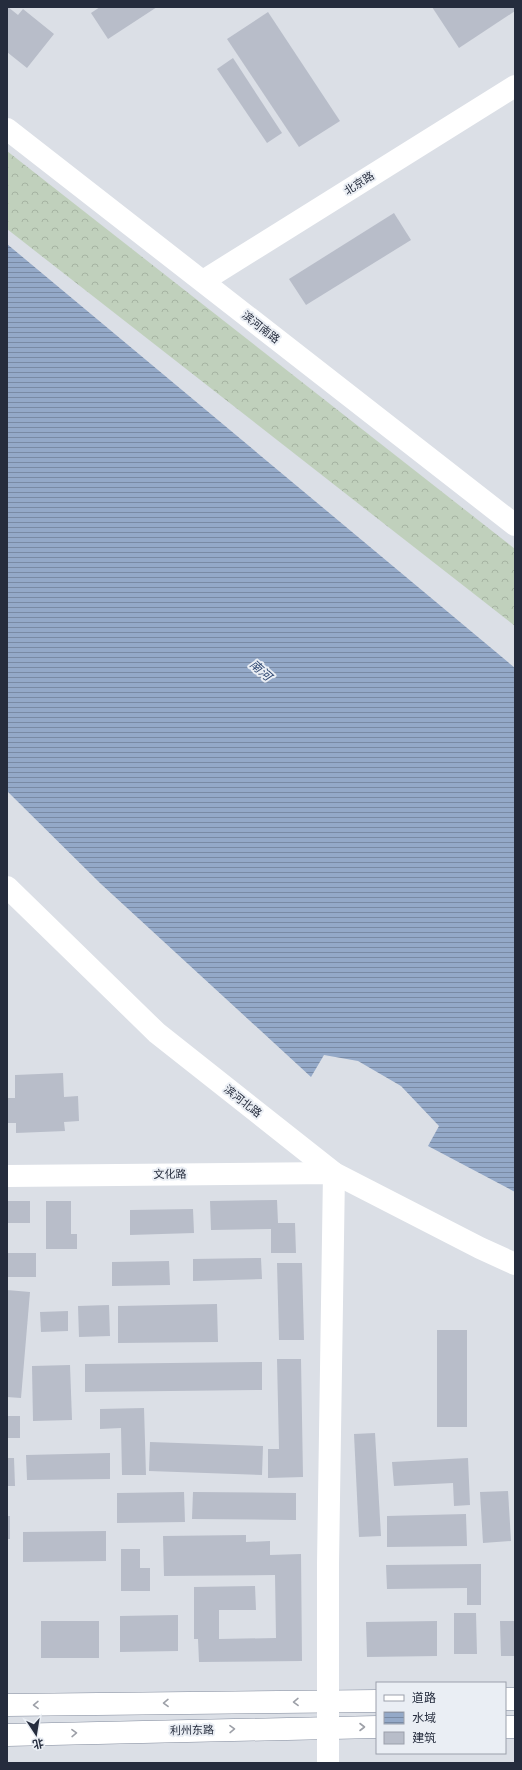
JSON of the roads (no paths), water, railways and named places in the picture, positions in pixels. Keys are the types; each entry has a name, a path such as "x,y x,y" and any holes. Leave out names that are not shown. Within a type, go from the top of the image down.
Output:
{"main road":[{"name":"北京路","path":"203,281 515,86"},
{"name":"滨河南路","path":"7,129 515,525"},
{"name":"滨河北路","path":"7,886 157,1033 334,1173 480,1248 515,1264"},
{"name":"文化路","path":"7,1176 334,1173"},
{"path":"328,1763 328,1564 334,1173"},
{"path":"7,1706 376,1701"},
{"name":"利州东路","path":"7,1735 376,1727"}],"water":[{"name":"南河","path":"7,244 515,668 515,1192 428,1146 439,1126 401,1086 358,1061 324,1055 311,1077 101,884 7,791"}]}
